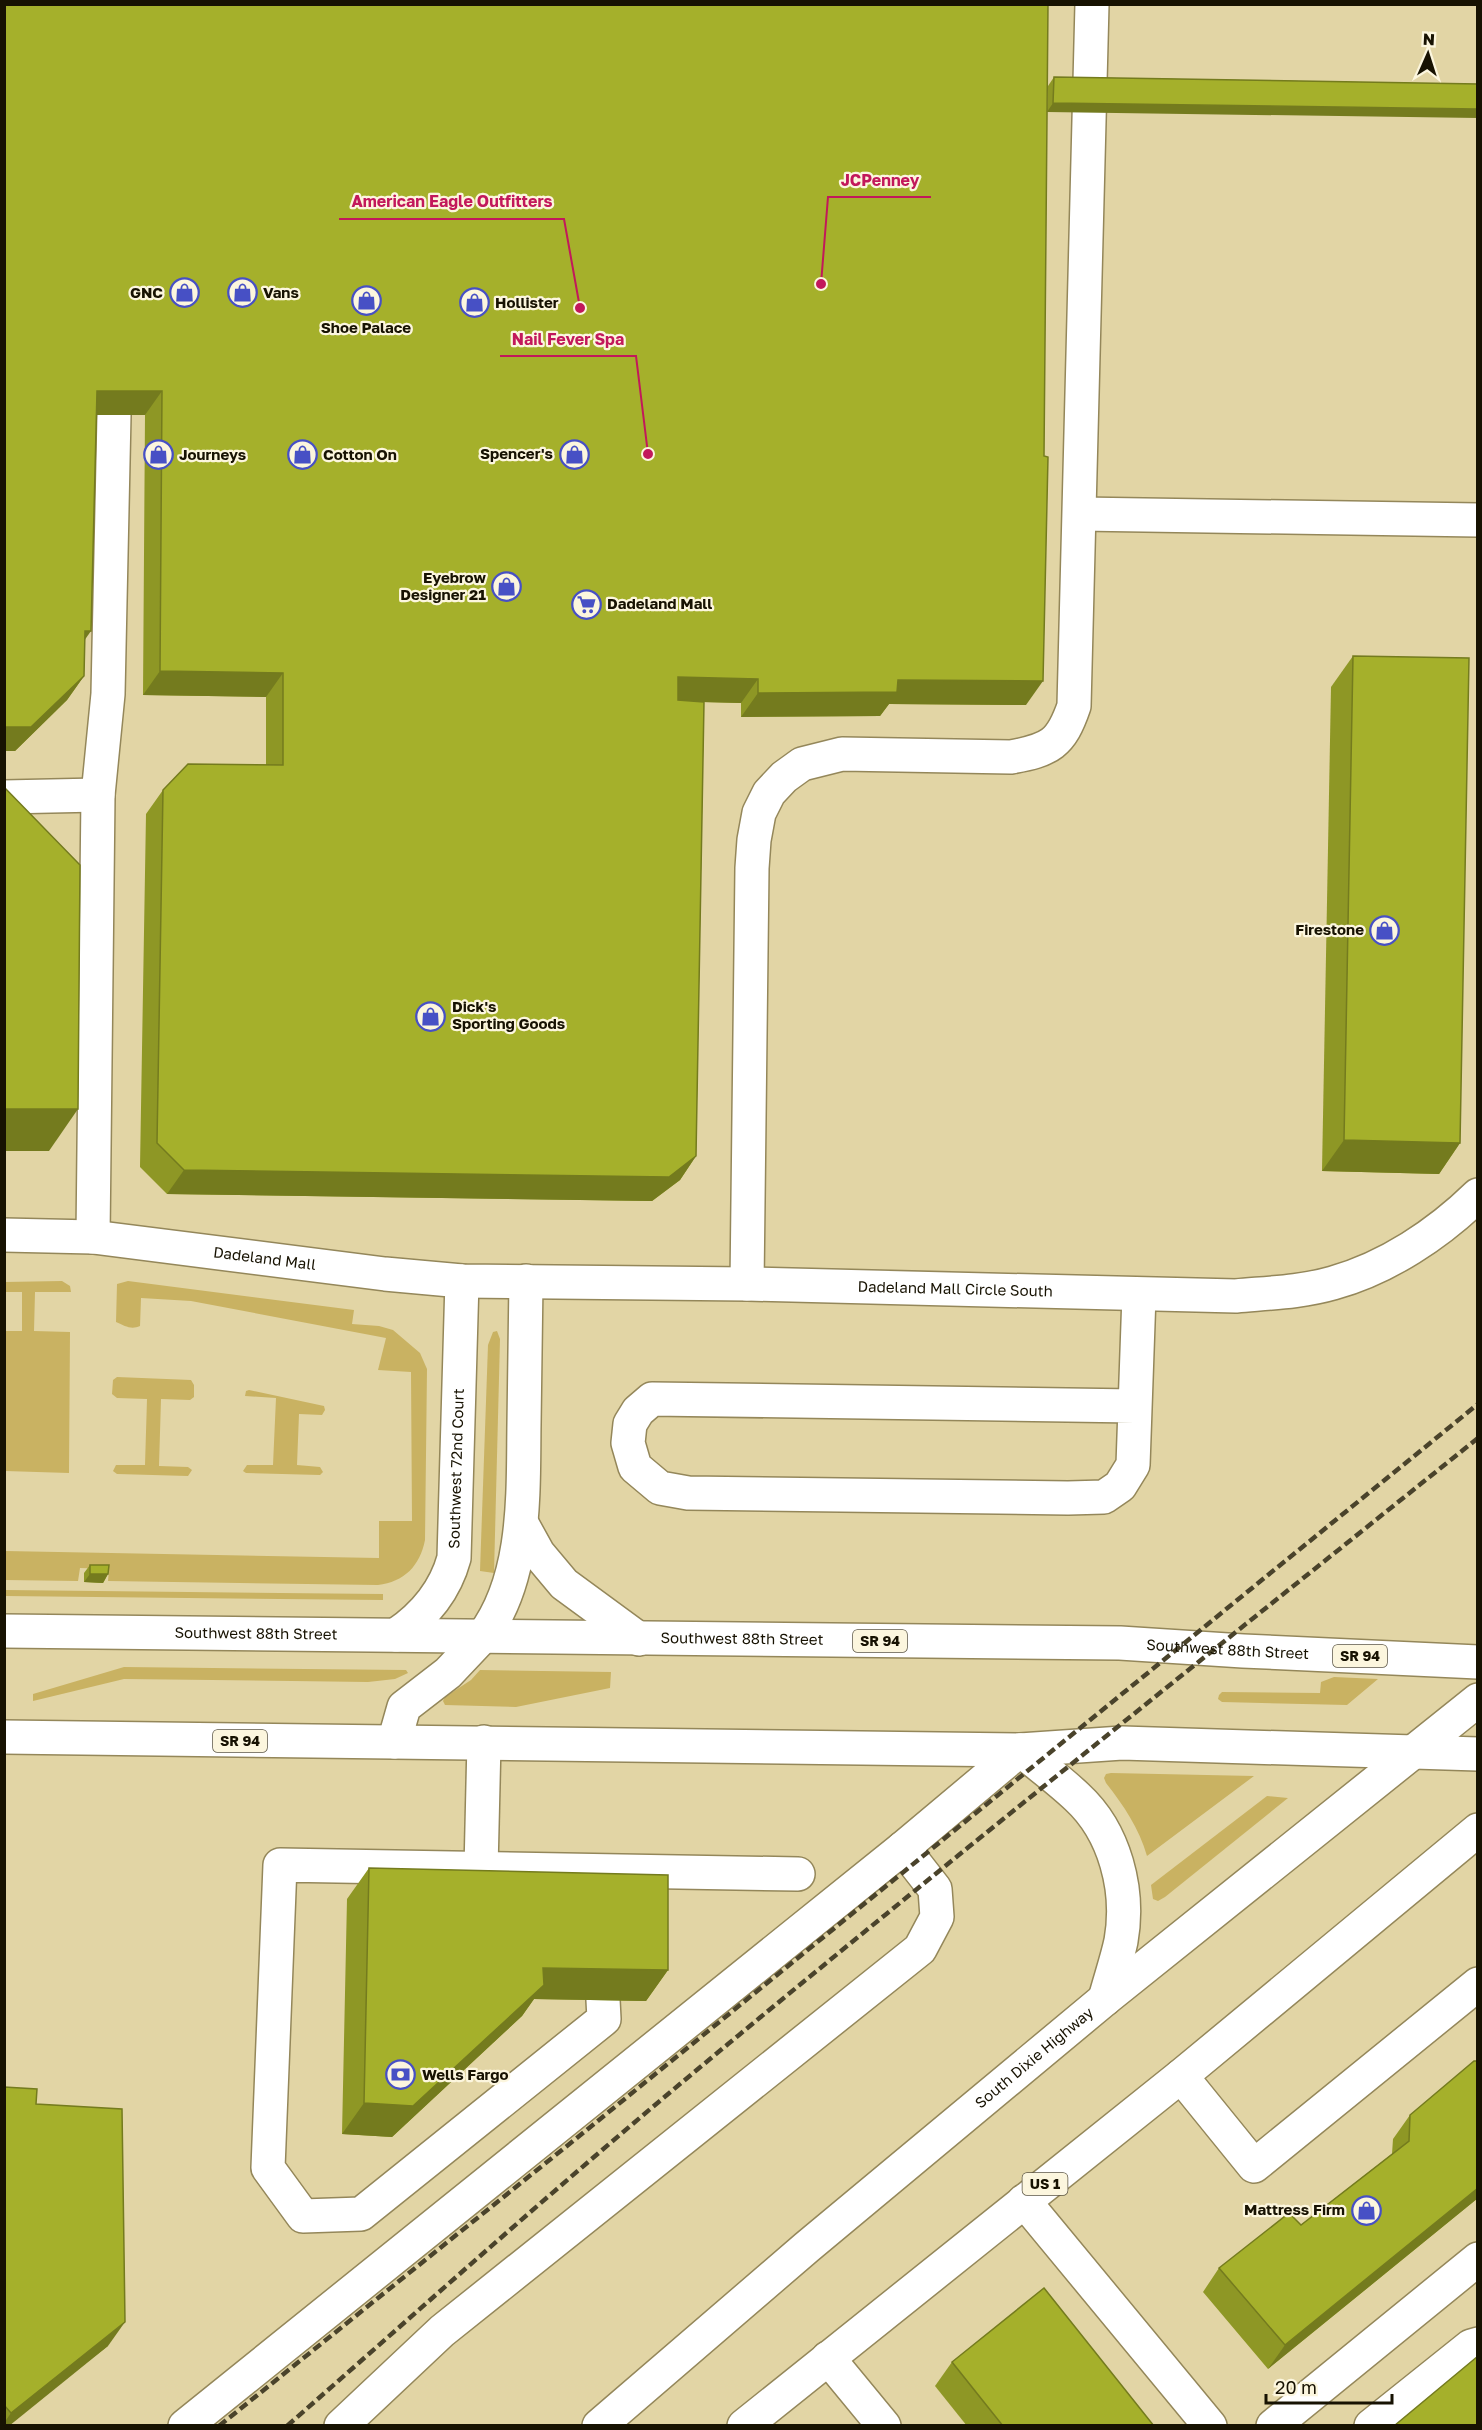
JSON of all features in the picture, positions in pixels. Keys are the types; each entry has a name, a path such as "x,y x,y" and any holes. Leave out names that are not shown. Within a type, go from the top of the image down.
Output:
{"main road":[{"path":"747,1284 752,877 754,840 759,813 769,794 784,777 802,764 842,754 1011,757 1035,753 1057,741 1067,728 1074,706 1092,4"},
{"path":"93,1237 98,795 108,694 114,415"},
{"path":"1080,514 1478,520"},
{"path":"4,797 98,795"},
{"path":"61,1051 95,1052"},
{"name":"Dadeland Mall Circle South","path":"526,1281 1052,1290 1139,1295 1236,1296 1291,1291 1332,1283 1380,1266 1424,1239 1478,1195"},
{"name":"Dadeland Mall","path":"4,1234 93,1237 385,1275 462,1281 526,1281"},
{"name":"Southwest 72nd Court","path":"396,1635 412,1624 436,1597 454,1558 462,1281"},
{"path":"394,1742 404,1707 448,1673 483,1636 493,1623 506,1592 522,1524 526,1281"},
{"path":"1135,1406 652,1399 638,1411 630,1424 628,1443 634,1467 660,1488 688,1493 1104,1497 1120,1486 1133,1465 1139,1295"},
{"path":"522,1524 538,1553 564,1584 639,1639"},
{"name":"Southwest 88th Street","path":"4,1631 1120,1643 1243,1652 1478,1662"},
{"name":"South Dixie Highway","path":"598,2426 807,2247 1105,1999 1478,1700"},
{"name":"SR 94","path":"4,1737 1020,1750 1122,1743 1411,1754 1478,1754"},
{"path":"481,1869 484,1742"},
{"path":"185,2426 903,1848 1020,1750 1078,1797 1096,1818 1107,1838 1118,1867 1124,1901 1121,1940 1105,1999"},
{"name":"US 1","path":"744,2426 1181,2076 1478,1830"},
{"path":"341,2426 442,2331 920,1949 937,1917 935,1889 903,1848"},
{"path":"603,2000 604,2019 361,2214 303,2216 268,2168 280,1865 798,1875"},
{"path":"604,1872 604,1905"},
{"path":"1181,2076 1254,2166 1478,1984"},
{"path":"1023,2201 1210,2426"},
{"path":"1273,2426 1478,2259"},
{"path":"1371,2426 1471,2346 1478,2344"},
{"path":"828,2358 884,2426"}],"shaded area":[{"path":"62,1281 70,1286 71,1292 35,1292 34,1331 70,1332 69,1473 5,1471 5,1331 22,1331 22,1292 5,1292 5,1282"},
{"path":"128,1281 354,1310 352,1324 379,1326 393,1330 420,1353 427,1369 425,1540 419,1558 409,1571 396,1580 378,1585 108,1581 109,1569 80,1568 78,1581 5,1580 5,1551 379,1558 379,1521 412,1521 411,1372 378,1370 386,1338 191,1301 141,1298 140,1326 128,1327 116,1322 117,1284"},
{"path":"497,1331 500,1339 494,1573 480,1571 488,1345 493,1332"},
{"path":"117,1377 191,1380 194,1385 194,1397 190,1400 161,1399 159,1466 188,1467 192,1470 188,1476 117,1474 113,1471 116,1465 145,1465 147,1399 117,1398 112,1394 113,1380"},
{"path":"246,1391 324,1406 325,1410 322,1415 299,1414 297,1465 320,1467 323,1472 320,1475 246,1473 243,1471 247,1465 273,1465 276,1398 245,1396"},
{"path":"5,1590 383,1594 383,1600 5,1596"},
{"path":"124,1667 406,1670 408,1673 395,1679 368,1682 124,1679 33,1701 33,1694"},
{"path":"480,1670 611,1672 610,1688 516,1707 445,1705 443,1701 445,1697 471,1680"},
{"path":"1334,1677 1378,1679 1347,1705 1222,1702 1218,1699 1222,1692 1320,1693 1321,1682"},
{"path":"1106,1774 1254,1776 1147,1856 1130,1818 1106,1783 1104,1778"},
{"path":"1267,1796 1288,1798 1165,1897 1158,1901 1153,1899 1151,1885"}],"building":[{"name":"Dadeland Mall","path":"4,4 1048,4 1044,456 1048,457 1043,681 898,680 897,692 758,693 758,679 678,677 678,700 704,702 696,1156 669,1177 184,1170 157,1143 163,790 188,764 283,765 283,673 160,671 162,391 97,391 91,631 85,631 84,676 31,727 4,727"},
{"path":"1054,77 1478,84 1478,109 1053,103"},
{"name":"Firestone","path":"1353,656 1469,658 1460,1143 1344,1140"},
{"path":"4,787 80,865 78,1109 4,1109"},
{"path":"90,1565 109,1565 108,1574 90,1574"},
{"name":"Wells Fargo","path":"369,1868 668,1875 668,1970 543,1968 544,1985 413,2106 364,2103"},
{"path":"1474,2061 1478,2061 1478,2188 1285,2345 1219,2268 1289,2213 1301,2225 1409,2141 1410,2115"},
{"path":"4,2087 37,2089 36,2104 122,2109 125,2322 11,2413 4,2405"},
{"path":"1044,2288 1154,2426 1003,2426 952,2362"},
{"path":"1478,2356 1478,2426 1394,2426"}],"railway":[{"path":"219,2426 578,2137 1478,1404"},
{"path":"287,2426 704,2064 1478,1438"}],"place":[{"name":"JCPenney","path":"821,284"},
{"name":"GNC","path":"184,293"},
{"name":"Vans","path":"242,293"},
{"name":"Shoe Palace","path":"366,301"},
{"name":"Hollister","path":"474,303"},
{"name":"American Eagle Outfitters","path":"580,308"},
{"name":"Spencer's","path":"574,454"},
{"name":"Nail Fever Spa","path":"648,454"},
{"name":"Journeys","path":"158,455"},
{"name":"Cotton On","path":"302,455"},
{"name":"Eyebrow Designer 21","path":"507,587"},
{"name":"Dadeland Mall","path":"586,604"},
{"name":"Firestone","path":"1385,930"},
{"name":"Dick's Sporting Goods","path":"431,1016"},
{"name":"Wells Fargo","path":"401,2075"},
{"name":"Mattress Firm","path":"1366,2210"}]}
